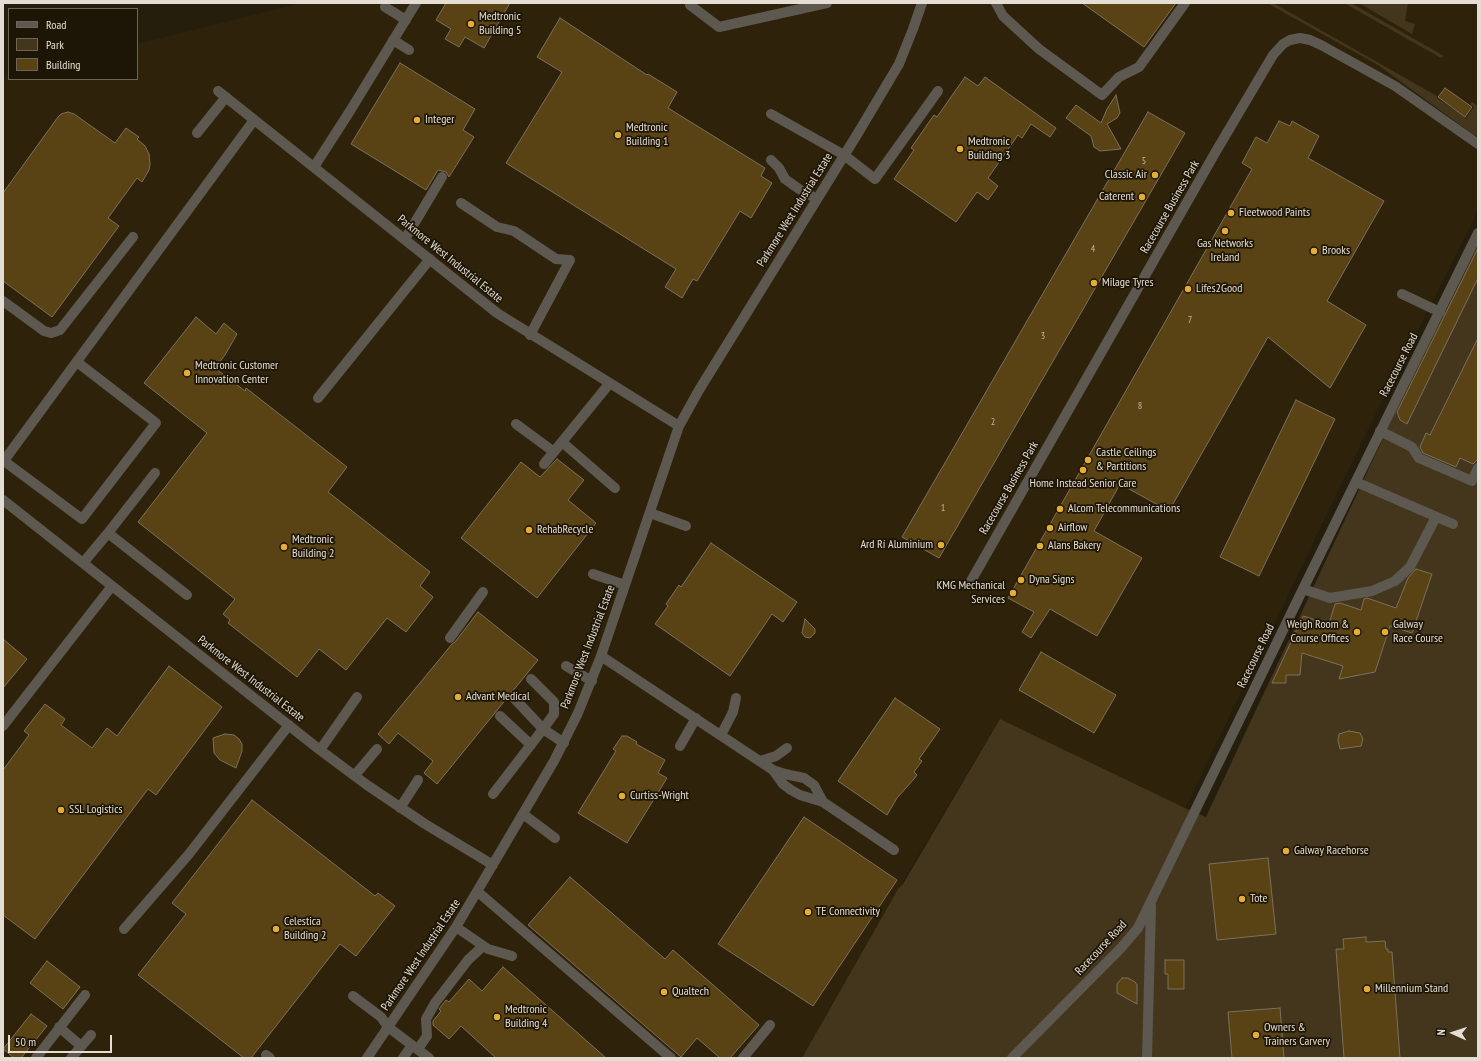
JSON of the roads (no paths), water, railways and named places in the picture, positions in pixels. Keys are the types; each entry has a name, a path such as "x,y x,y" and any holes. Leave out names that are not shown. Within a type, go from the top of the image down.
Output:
{"street":[{"path":"314,167 416,3"},
{"path":"690,5 719,26 827,3"},
{"name":"Parkmore West Industrial Estate","path":"367,1058 478,892 564,743 592,681 680,426 699,390 899,64 922,3"},
{"path":"996,3 1003,16 1039,49 1102,95 1119,76 1139,66 1185,3"},
{"path":"385,7 406,20"},
{"name":"Racecourse Business Park","path":"971,581 1215,154 1273,55 1283,44 1290,40 1300,38 1310,40 1321,45 1395,86 1478,144"},
{"path":"393,40 409,50"},
{"path":"771,114 844,154 875,179 938,91"},
{"name":"Parkmore West Industrial Estate","path":"197,133 222,94 497,313 609,384 680,426"},
{"path":"77,362 156,423 82,519 4,462 77,362 254,120"},
{"path":"771,160 785,179 816,199"},
{"path":"405,239 442,177"},
{"path":"460,203 497,228 514,231 556,260 570,260 530,335"},
{"name":"Racecourse Road","path":"1012,1058 1121,948 1138,928 1478,233"},
{"path":"3,300 44,331 51,333 60,330 132,237"},
{"path":"318,398 430,259"},
{"path":"1402,294 1440,312"},
{"path":"544,464 609,384"},
{"path":"516,424 554,452"},
{"path":"1380,431 1412,447 1419,458 1472,481 1478,468"},
{"path":"562,442 615,488"},
{"path":"83,563 155,473"},
{"path":"1356,482 1453,524"},
{"name":"Parkmore West Industrial Estate","path":"3,500 320,750 400,808 493,865"},
{"path":"650,513 686,526"},
{"path":"1303,589 1330,598 1372,591 1395,581 1410,567 1436,517"},
{"path":"108,533 187,595"},
{"path":"593,574 626,584"},
{"path":"3,726 112,586"},
{"path":"450,638 483,592"},
{"path":"601,656 773,770 804,778 814,785 822,802"},
{"path":"566,666 592,681"},
{"path":"493,794 554,714 554,702 531,679"},
{"path":"320,750 357,697"},
{"path":"514,698 543,729 564,743"},
{"path":"722,735 733,712 736,698"},
{"path":"500,716 531,745"},
{"path":"680,746 696,718"},
{"path":"124,929 189,854 289,725"},
{"path":"760,761 776,756 787,748"},
{"path":"355,775 377,749"},
{"path":"773,770 783,784 791,790 800,795 822,802 894,850"},
{"path":"400,808 418,780"},
{"path":"523,814 555,838"},
{"path":"478,892 671,1058"},
{"path":"1147,1058 1151,902"},
{"path":"456,927 488,949 512,956"},
{"path":"403,1058 427,1036 426,1019 435,1003 468,960 483,946"},
{"path":"36,1058 85,995"},
{"path":"353,996 381,1017 388,1027 429,1058"},
{"path":"743,1058 770,1025"},
{"path":"59,1027 81,1046"},
{"path":"71,1058 91,1035"}],"place":[{"name":"Medtronic Building 5","path":"471,24"},
{"name":"Integer","path":"417,120"},
{"name":"Medtronic Building 1","path":"618,135"},
{"name":"Medtronic Building 3","path":"960,149"},
{"name":"Classic Air","path":"1155,175"},
{"name":"Caterent","path":"1142,197"},
{"name":"Fleetwood Paints","path":"1231,213"},
{"name":"Gas Networks Ireland","path":"1225,231"},
{"name":"Brooks","path":"1314,251"},
{"name":"Milage Tyres","path":"1094,283"},
{"name":"Lifes2Good","path":"1188,289"},
{"name":"Medtronic Customer Innovation Center","path":"187,373"},
{"name":"Castle Ceilings & Partitions","path":"1088,460"},
{"name":"Home Instead Senior Care","path":"1083,470"},
{"name":"Alcom Telecommunications","path":"1060,509"},
{"name":"Airflow","path":"1050,528"},
{"name":"RehabRecycle","path":"529,530"},
{"name":"Ard Rí Aluminium","path":"941,545"},
{"name":"Alans Bakery","path":"1040,546"},
{"name":"Medtronic Building 2","path":"284,547"},
{"name":"Dyna Signs","path":"1021,580"},
{"name":"KMG Mechanical Services","path":"1013,593"},
{"name":"Weigh Room & Course Offices","path":"1357,632"},
{"name":"Galway Race Course","path":"1385,632"},
{"name":"Advant Medical","path":"458,697"},
{"name":"Curtiss-Wright","path":"622,796"},
{"name":"SSL Logistics","path":"61,810"},
{"name":"Galway Racehorse","path":"1286,851"},
{"name":"Tote","path":"1242,899"},
{"name":"TE Connectivity","path":"808,912"},
{"name":"Celestica Building 2","path":"276,929"},
{"name":"Millennium Stand","path":"1367,989"},
{"name":"Qualtech","path":"664,992"},
{"name":"Medtronic Building 4","path":"497,1017"},
{"name":"Owners & Trainers Carvery","path":"1256,1035"}]}
